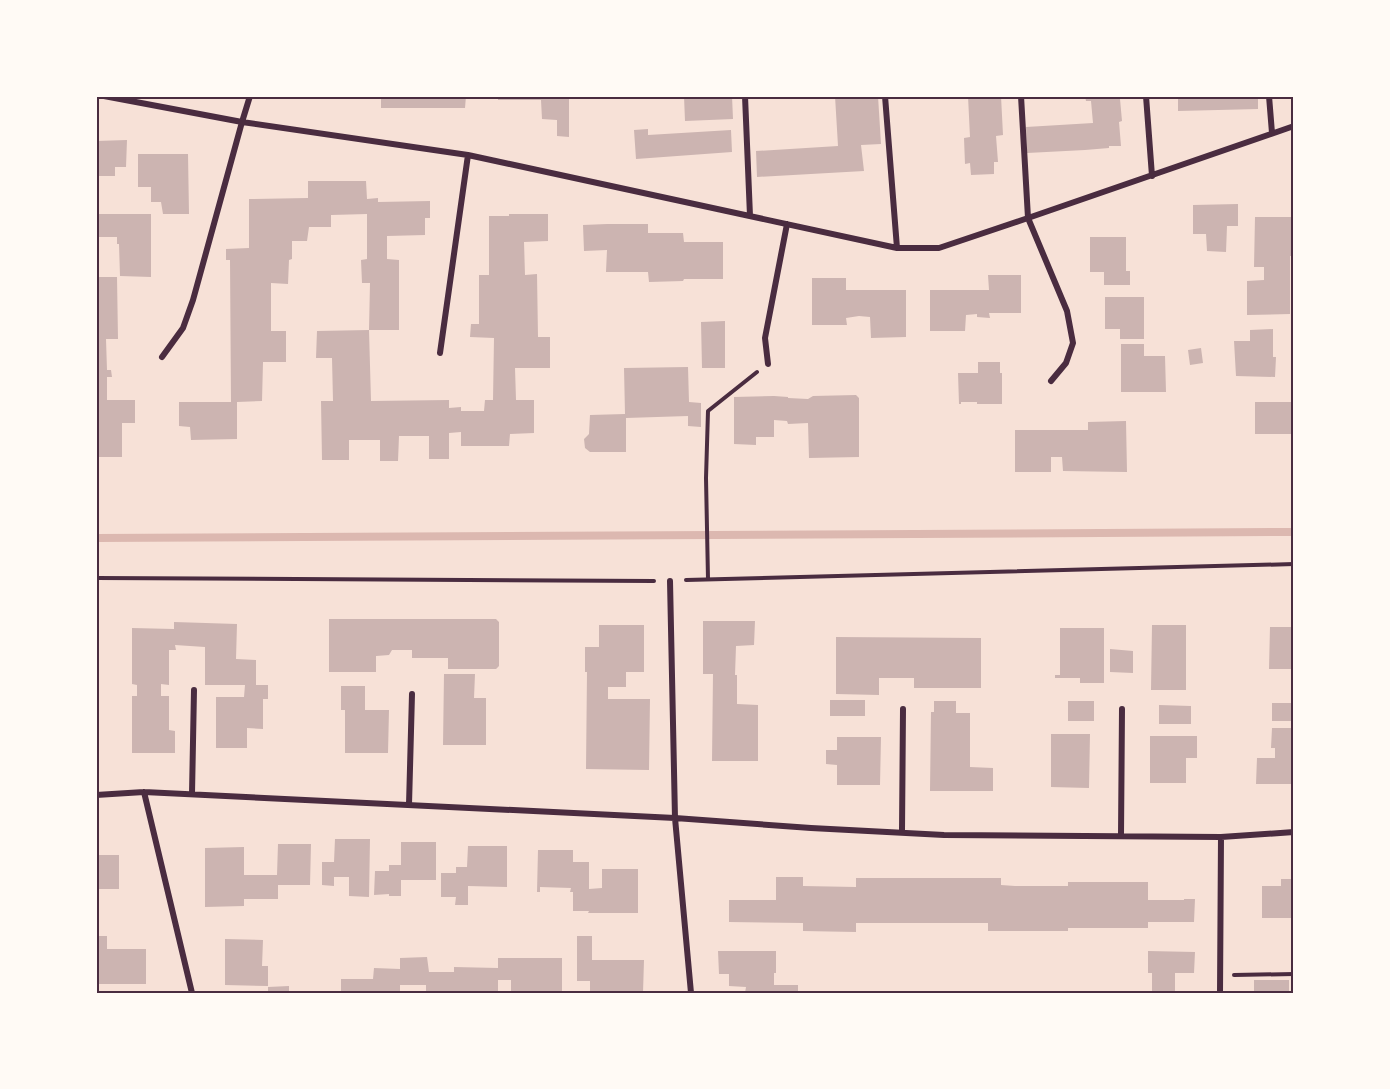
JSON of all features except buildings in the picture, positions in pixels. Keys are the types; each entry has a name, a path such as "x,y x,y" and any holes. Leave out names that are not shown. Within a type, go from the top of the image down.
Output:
{"street":[{"path":"104,96 242,122 468,155 897,248 939,248 1294,126"},
{"path":"162,357 183,328 193,300 250,96"},
{"path":"745,96 750,216"},
{"path":"885,96 897,248"},
{"path":"1021,96 1028,218 1067,310 1072,343 1066,363 1051,381"},
{"path":"1146,96 1152,176"},
{"path":"1269,96 1272,133"},
{"path":"440,353 468,155"},
{"path":"768,364 765,338 787,224"},
{"path":"670,581 675,818 691,993"},
{"path":"192,794 194,690"},
{"path":"409,805 412,694"},
{"path":"902,832 903,709"},
{"path":"1121,836 1122,709"},
{"path":"144,792 192,993"},
{"path":"96,795 144,792 192,794 675,818 944,835 1221,837 1294,832"},
{"path":"1220,993 1221,837"}],"path":[{"path":"708,579 706,478 708,411 768,364"},
{"path":"96,578 670,581 1294,564"},
{"path":"1221,975 1294,974"}],"waterway":[{"path":"96,538 1294,532"}]}
